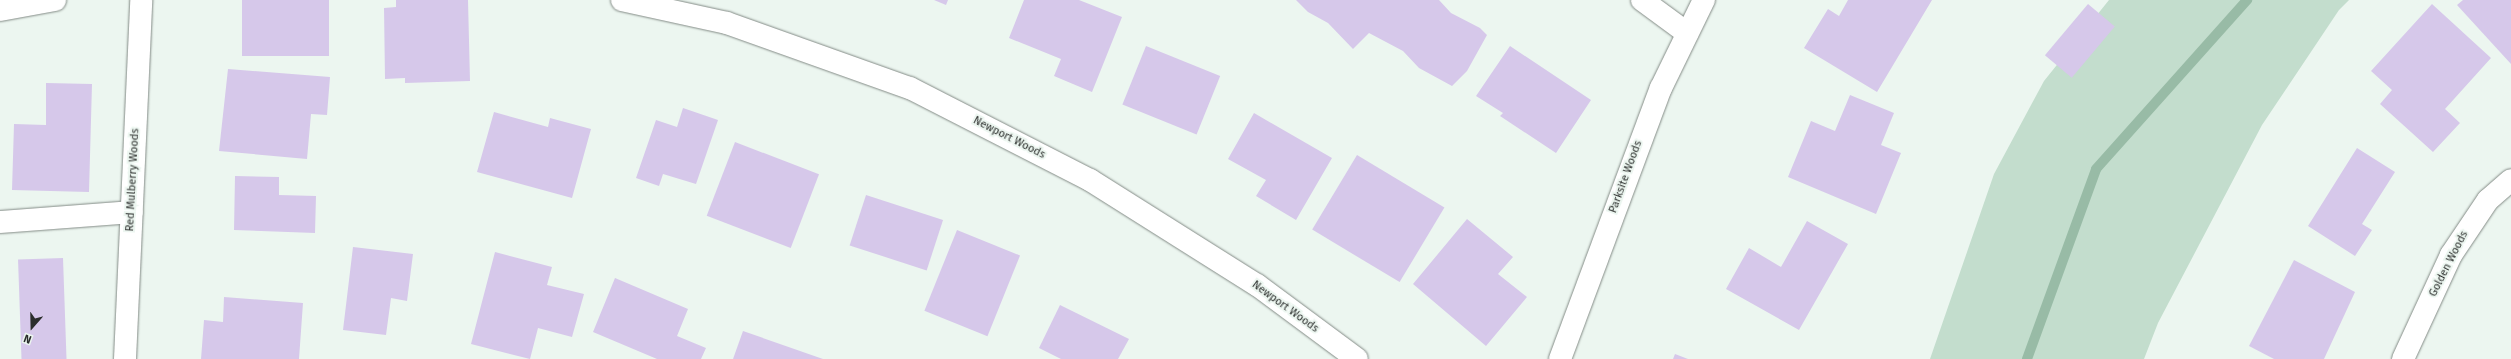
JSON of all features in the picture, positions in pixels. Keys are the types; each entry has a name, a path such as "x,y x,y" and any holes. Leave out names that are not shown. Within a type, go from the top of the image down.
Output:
{"street":[{"path":"0,10 55,0"},
{"name":"Red Mulberry Woods","path":"125,359 141,0"},
{"name":"Newport Woods","path":"622,0 727,23 910,88 1090,180 1257,285 1357,359"},
{"path":"1642,0 1688,34"},
{"name":"Parksite Woods","path":"1560,359 1634,155 1661,88 1704,0"},
{"name":"Golden Woods","path":"2403,359 2458,244 2488,200 2511,180"},
{"path":"0,222 132,212"}],"green space":[{"path":"2109,0 2349,0 2339,10 2262,125 2158,323 2144,359 1930,359 1994,174 2044,81"}],"building":[{"path":"242,0 329,0 329,56 242,56"},
{"path":"396,0 468,0 470,81 405,83 405,78 385,79 384,8 396,7"},
{"path":"934,0 948,0 946,5"},
{"path":"1024,0 1079,0 1122,17 1092,92 1054,76 1061,59 1009,38"},
{"path":"1296,0 1439,0 1451,13 1480,28 1487,35 1467,71 1452,86 1419,68 1403,51 1369,33 1353,49 1328,23 1308,12"},
{"path":"1848,0 1932,0 1877,92 1804,48 1828,9 1839,16"},
{"path":"2463,0 2511,0 2511,64 2457,5"},
{"path":"2088,4 2115,26 2072,78 2045,55"},
{"path":"2432,4 2491,58 2445,109 2460,123 2433,152 2380,104 2392,90 2371,71"},
{"path":"1146,46 1220,76 1197,134 1122,104"},
{"path":"1510,46 1591,100 1556,153 1500,116 1503,113 1476,96"},
{"path":"228,69 330,77 327,115 311,114 307,159 219,151"},
{"path":"46,83 92,84 89,192 12,190 14,124 46,125"},
{"path":"1850,95 1894,113 1881,145 1901,153 1876,214 1788,177 1811,121 1835,131"},
{"path":"683,108 718,120 696,184 663,174 659,186 636,178 656,120 677,127"},
{"path":"494,112 548,127 550,118 591,129 572,198 477,172"},
{"path":"1254,113 1332,158 1296,220 1256,196 1266,180 1228,159"},
{"path":"735,142 819,174 791,248 707,216"},
{"path":"2357,148 2395,172 2362,224 2372,230 2355,256 2308,226"},
{"path":"1357,155 1444,208 1400,282 1312,230"},
{"path":"235,176 279,177 279,195 316,196 315,233 234,230"},
{"path":"866,195 943,220 927,270 850,245"},
{"path":"1467,219 1513,257 1498,274 1527,297 1486,346 1413,284"},
{"path":"1807,221 1848,244 1799,330 1726,289 1749,248 1781,267"},
{"path":"957,230 1020,255 987,336 924,311"},
{"path":"353,247 413,254 407,301 391,298 386,335 343,330"},
{"path":"495,252 552,267 547,285 584,294 572,337 538,328 530,359 471,344"},
{"path":"63,258 67,359 21,359 18,260"},
{"path":"2294,260 2355,292 2324,359 2274,359 2249,346"},
{"path":"615,278 688,309 677,336 706,348 701,359 657,359 593,332"},
{"path":"224,297 303,303 299,359 201,359 204,320 223,322"},
{"path":"1060,305 1129,339 1118,359 1061,359 1039,348"},
{"path":"743,331 823,359 733,359"},
{"path":"1675,354 1688,359 1673,359"}],"waterway":[{"path":"2027,359 2096,169 2247,0"}]}
